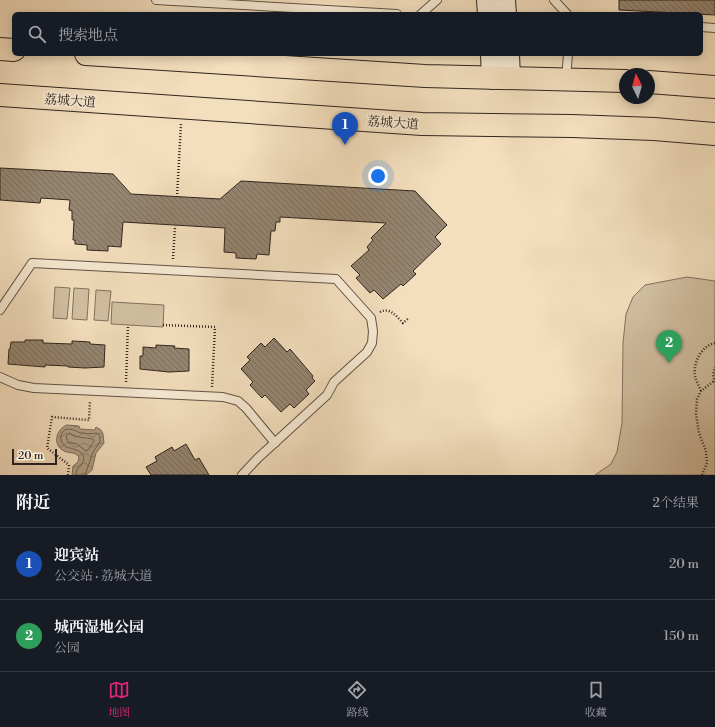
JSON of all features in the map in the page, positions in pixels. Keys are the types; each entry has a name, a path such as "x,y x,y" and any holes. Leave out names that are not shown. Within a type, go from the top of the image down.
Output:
{"main road":[{"path":"0,49 12,50"},
{"path":"117,56 424,76 619,81"},
{"path":"655,82 715,87"},
{"name":"荔城大道","path":"0,95 422,124 654,129 715,134"}],"street":[{"path":"488,0 490,12"},
{"path":"504,0 505,12"},
{"path":"493,56 501,78"},
{"path":"501,78 507,56"}],"lane":[{"path":"156,0 363,12"},
{"path":"423,12 437,0"},
{"path":"554,0 565,12"},
{"path":"703,27 715,28"},
{"path":"566,79 568,56"},
{"path":"0,310 32,263 336,279 371,318 374,331 372,343 366,352 335,382 328,395 242,475"},
{"path":"0,377 18,386 34,388 223,397 238,401 246,408 275,443"}],"path":[{"path":"177,197 181,108"},
{"path":"173,270 175,226"},
{"path":"371,318 382,311 388,310 403,323 409,318"},
{"path":"126,392 128,325"},
{"path":"163,325 215,327 212,396"},
{"path":"701,391 695,377 695,366 700,354 710,344 715,343"},
{"path":"702,475 707,463 706,451 699,433 696,414 697,399 701,391 714,382 713,375 715,367"},
{"path":"68,475 69,465 47,448 52,417 89,420 90,390"}],"shaded area":[{"path":"687,277 715,281 715,475 595,475 611,464 617,452 622,423 623,343 626,314 633,297 645,285"},
{"path":"55,287 70,288 67,319 53,318"},
{"path":"74,288 89,289 87,320 72,319"},
{"path":"96,290 111,291 108,321 94,320"},
{"path":"112,302 164,305 163,327 111,324"}],"water":[{"path":"67,425 79,426 80,429 95,430 96,427 101,430 103,434 104,443 96,453 92,470 86,475 72,475 73,466 78,462 79,457 75,454 64,451 58,445 58,433"}],"building":[{"path":"619,0 715,0 715,15 703,14 703,12 619,10"},
{"path":"0,168 113,174 131,194 220,199 241,181 415,191 447,225 435,237 441,244 413,271 416,274 403,286 401,284 383,299 374,290 370,293 356,278 360,275 351,266 369,250 367,247 373,240 371,238 386,223 280,217 280,222 276,222 275,231 271,231 269,255 257,254 256,259 236,258 236,253 224,252 225,228 123,222 121,247 108,246 108,251 87,250 87,245 75,244 75,240 73,240 74,220 72,220 72,211 69,210 70,200 41,198 40,203 0,200"},
{"path":"274,338 287,352 290,349 313,376 312,378 315,381 306,390 309,394 294,408 290,404 281,412 265,395 262,398 250,385 253,382 241,369 250,360 247,357 261,343 265,347"},
{"path":"25,340 43,340 43,343 72,344 72,341 90,342 90,344 105,345 104,367 85,368 45,365 45,367 8,364 11,342 25,342"},
{"path":"156,345 175,346 174,348 189,349 189,371 169,372 140,369 140,356 143,356 143,347 156,348"},
{"path":"186,444 195,460 199,458 209,475 151,475 146,467 157,461 155,457 172,447 174,451"}],"place":[{"name":"迎宾站","path":"345,145"},
{"name":"城西湿地公园","path":"669,363"}]}
